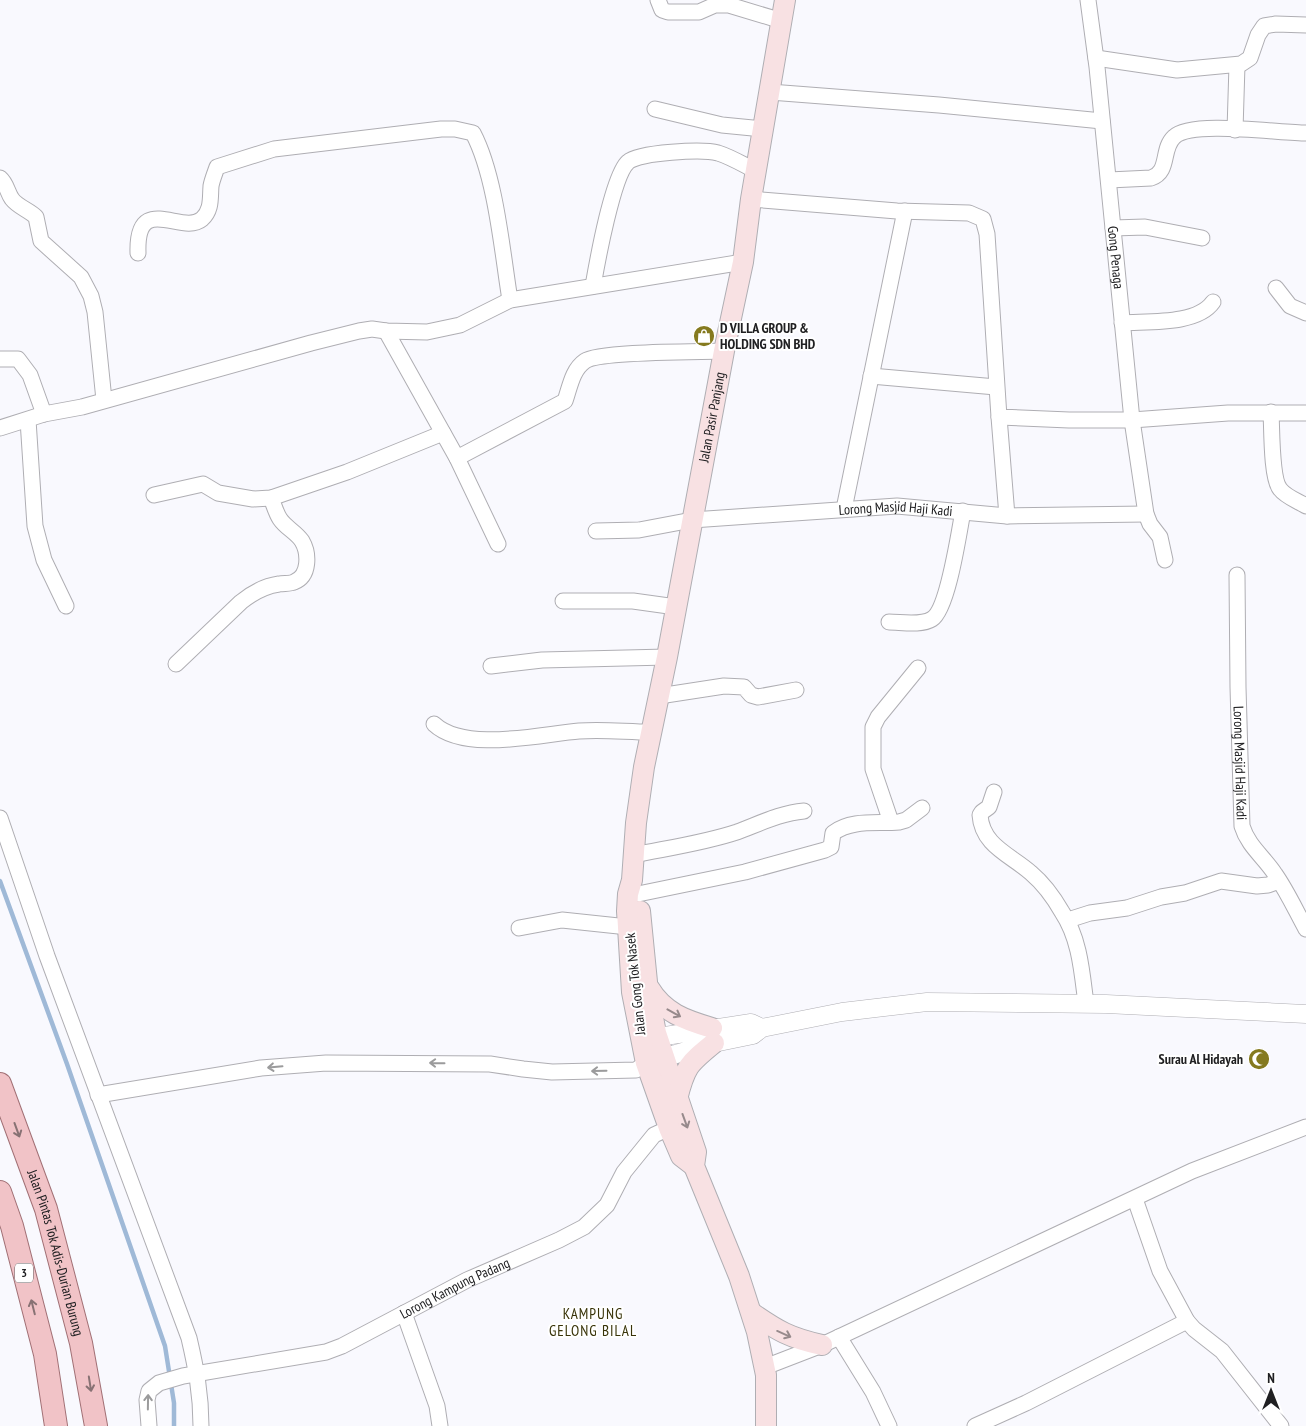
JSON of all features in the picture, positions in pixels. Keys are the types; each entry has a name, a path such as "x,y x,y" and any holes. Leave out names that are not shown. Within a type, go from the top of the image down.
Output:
{"main road":[{"name":"Jalan Pasir Panjang","path":"635,833 639,796 651,732 667,657 724,351 743,262 751,199 785,0"},
{"name":"Jalan Gong Tok Nasek","path":"635,833 635,887 647,984 649,1039"},
{"name":"Jalan Gong Tok Nasek","path":"635,887 628,894 632,992 649,1039 669,1128 681,1156 694,1166 752,1312 766,1374 766,1426"},
{"path":"647,984 654,997 668,1010 713,1036 685,1072 677,1099"},
{"name":"Jalan Gong Tok Nasek","path":"654,1061 677,1099 696,1152 694,1166"},
{"name":"Jalan Pintas Tok Adis-Durian Burung","path":"0,1084 46,1208 81,1343 96,1426"},
{"name":"3","path":"0,1192 12,1226 45,1354 56,1426"},
{"path":"752,1312 778,1331 798,1339 830,1341"}],"street":[{"path":"658,0 662,10 668,12 699,12 714,5 729,6 742,8 782,21"},
{"name":"Gong Penaga","path":"1088,0 1109,180 1132,420 1146,514"},
{"path":"1096,58 1177,70 1236,65 1246,62 1250,58 1258,35 1264,26 1276,24 1306,25"},
{"path":"1235,130 1236,65"},
{"path":"770,92 939,105 1102,121"},
{"path":"655,109 722,125 763,129"},
{"path":"138,253 138,236 148,221 156,219 194,222 202,219 210,204 211,186 217,167 274,149 441,129 455,129 473,133 480,148 493,196 510,300"},
{"path":"1109,180 1151,178 1156,176 1162,169 1171,140 1182,132 1211,129 1306,133"},
{"path":"593,286 610,207 621,171 628,162 651,155 688,152 717,153 756,171"},
{"path":"0,178 5,183 14,201 36,216 41,241 81,277 89,291 95,312 104,400"},
{"path":"751,199 905,211 970,213 983,219 988,234 996,387 1008,516"},
{"path":"844,509 905,211"},
{"path":"1113,228 1145,226 1202,238"},
{"path":"0,428 44,414 82,407 359,331 372,329 427,332 460,325 510,300 743,262"},
{"path":"1276,288 1290,306 1306,313"},
{"path":"1122,323 1186,318 1204,311 1213,302"},
{"path":"386,331 457,458 498,544"},
{"path":"457,458 565,402 575,371 586,360 615,355 724,351"},
{"path":"0,359 18,359 30,375 44,414"},
{"path":"871,376 996,387"},
{"path":"1271,412 1274,471 1278,486 1285,494 1306,506"},
{"path":"999,417 1132,420 1228,413 1306,413"},
{"path":"28,420 35,526 44,560 66,606"},
{"path":"154,496 203,484 218,493 253,499 271,498 347,472 443,434"},
{"path":"176,664 250,595 262,589 302,578 306,570 303,543 296,533 286,527 280,519 271,498"},
{"name":"Lorong Masjid Haji Kadi","path":"596,531 638,530 692,520 897,506 1008,516 1146,514"},
{"path":"889,622 929,621 936,615 949,582 962,511"},
{"path":"1146,514 1150,524 1160,537 1165,560"},
{"name":"Lorong Masjid Haji Kadi","path":"1237,575 1242,826 1249,842 1269,865 1306,929"},
{"path":"563,601 633,601 676,607"},
{"path":"491,666 542,660 667,657"},
{"path":"891,822 873,768 874,727 878,717 918,668"},
{"path":"659,696 724,686 744,686 751,695 758,697 796,690"},
{"path":"434,724 441,730 461,736 499,740 524,739 577,731 651,732"},
{"path":"994,792 989,807 980,815 986,835 996,847 1031,872 1044,886 1068,920 1078,949 1086,1004"},
{"path":"635,887 745,872 814,854 829,849 833,833 846,826 857,823 906,820 922,808"},
{"path":"634,855 702,842 737,832 784,814 804,811"},
{"path":"0,818 47,956 189,1338 190,1375 200,1396 201,1426"},
{"path":"1068,920 1090,913 1127,908 1161,897 1185,894 1221,881 1257,886 1279,881"},
{"path":"519,928 562,920 628,926"},
{"path":"649,1039 752,1035 762,1028 842,1012 927,1002 1086,1004 1306,1014"},
{"path":"98,1095 261,1068 326,1063 490,1064 523,1070 552,1072 636,1070 713,1036"},
{"path":"765,1367 830,1341 1192,1171 1306,1127"},
{"name":"Lorong Kampung Padang","path":"149,1426 147,1400 149,1391 159,1383 190,1375 326,1352 342,1346 466,1280 559,1240 584,1227 607,1205 624,1172 654,1135 669,1128"},
{"path":"1135,1198 1160,1270 1187,1321 1194,1329 1222,1351 1281,1426"},
{"path":"404,1313 437,1406 440,1426"},
{"path":"975,1426 1026,1404 1187,1321"},
{"path":"830,1341 874,1392 889,1426"}],"waterway":[{"path":"0,881 67,1064 165,1346 174,1403 174,1426"}],"place":[{"name":"D VILLA GROUP & HOLDING SDN BHD","path":"704,336"},
{"name":"Surau Al Hidayah","path":"1259,1059"}],"district":[{"name":"KAMPUNG GELONG BILAL","path":"593,1322"}]}
